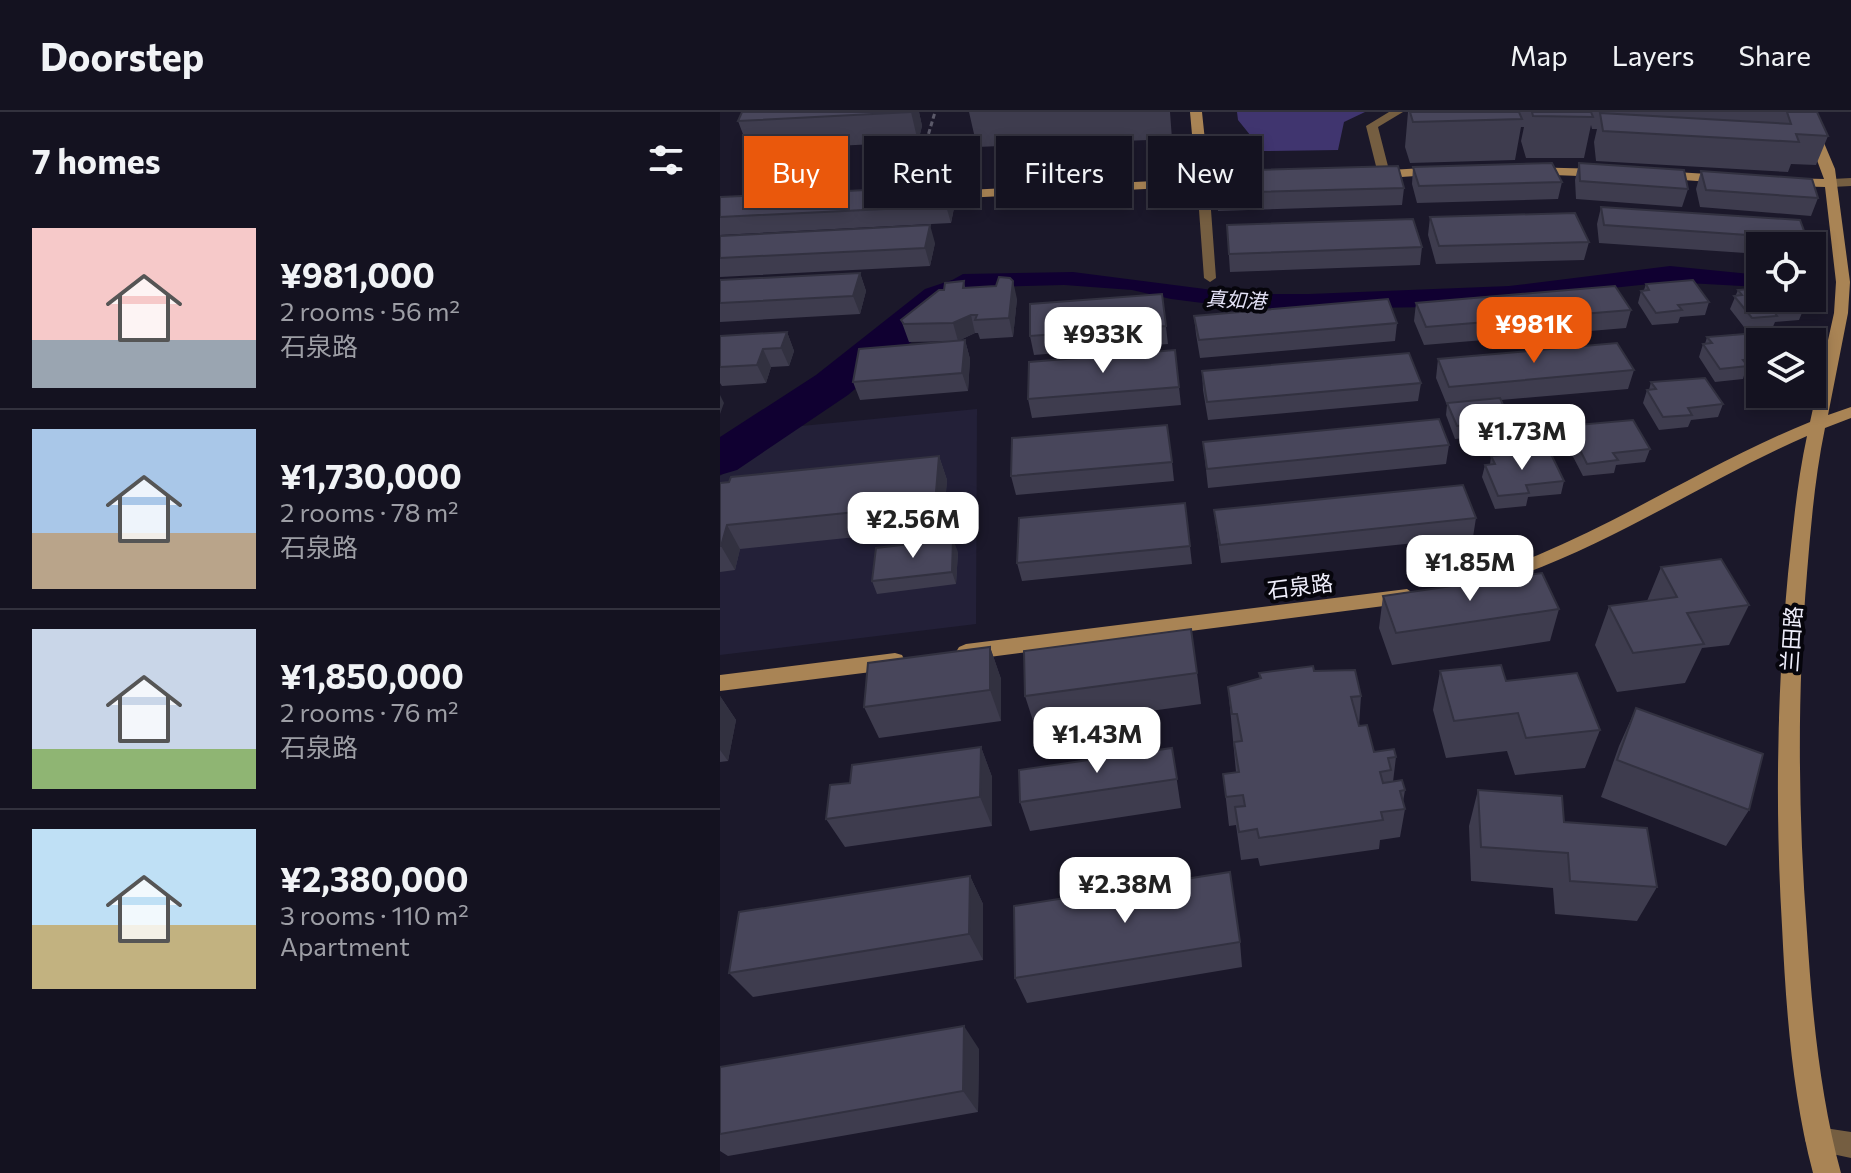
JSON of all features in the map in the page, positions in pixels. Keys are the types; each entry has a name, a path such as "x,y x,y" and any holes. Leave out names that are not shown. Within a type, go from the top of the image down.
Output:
{"street":[{"path":"1196,112 1198,136"},
{"path":"1384,174 1372,126 1397,112"},
{"name":"兰田路","path":"1805,112 1832,183 1843,282 1841,313 1807,474 1789,671 1787,822 1798,989 1818,1140 1827,1173"},
{"path":"1517,170 1618,173"},
{"path":"1355,175 1458,171"},
{"path":"1648,175 1737,179"},
{"path":"1767,181 1851,182"},
{"path":"980,193 1148,185"},
{"name":"石泉路","path":"939,655 1428,592 1533,565 1593,539 1721,470 1817,424 1851,412"},
{"path":"720,683 908,659"}],"lane":[{"path":"1205,208 1210,278"},
{"path":"1818,1140 1851,1145"}],"path":[{"path":"928,136 935,112"}],"shaded area":[{"path":"1237,112 1365,112 1344,122 1338,150 1263,151 1262,136 1251,136 1238,120"},
{"path":"977,409 976,624 720,655 720,476 791,427"}],"water":[{"path":"1670,266 1746,274 1746,286 1669,282 1433,307 1234,307 1171,299 1132,290 1064,285 992,287 905,325 720,469 720,458 835,369 891,319 963,274 1073,272 1244,294 1509,286"}],"building":[{"path":"742,112 911,112 738,121"},
{"path":"1410,112 1519,112 1522,119 1413,122"},
{"path":"1532,112 1591,112 1593,117 1533,116"},
{"path":"1787,112 1817,112 1828,136 1796,134 1799,142 1603,131 1600,113 1791,124"},
{"path":"1552,163 1562,182 1419,186 1413,167"},
{"path":"1579,163 1684,170 1688,189 1580,181"},
{"path":"1398,166 1404,188 1262,192 1262,170"},
{"path":"1701,171 1812,179 1818,198 1706,190"},
{"path":"864,190 864,208 905,208 720,217 720,197 744,196 744,208 848,208 848,191"},
{"path":"1601,207 1800,220 1804,232 1746,232 1746,235 1604,225"},
{"path":"1575,213 1589,242 1439,246 1430,217"},
{"path":"1413,219 1422,247 1229,254 1227,225"},
{"path":"930,225 925,248 720,258 720,236"},
{"path":"860,273 853,296 720,303 720,280"},
{"path":"999,277 1013,281 1009,318 975,320 977,315 971,315 953,323 904,324 901,320 939,290 944,290 945,283 964,281 963,288 996,286"},
{"path":"1693,280 1709,302 1678,305 1682,310 1656,313 1641,291 1649,290 1646,284"},
{"path":"1615,286 1631,310 1426,327 1416,303"},
{"path":"1746,289 1746,311 1734,296 1742,295 1738,290"},
{"path":"1162,294 1166,326 1030,336 1030,304"},
{"path":"1388,299 1397,323 1199,340 1194,316"},
{"path":"1747,312 1774,312 1777,316 1752,318"},
{"path":"787,332 781,348 763,349 757,365 720,367 720,336"},
{"path":"1746,334 1746,360 1743,360 1746,366 1720,369 1703,344 1712,343 1707,337"},
{"path":"965,340 962,373 853,382 859,349"},
{"path":"1617,343 1634,370 1449,387 1438,359"},
{"path":"1175,350 1179,387 1028,399 1029,362"},
{"path":"1409,353 1421,383 1207,402 1202,371"},
{"path":"1705,378 1723,404 1688,408 1692,415 1663,417 1647,390 1656,389 1651,382"},
{"path":"1500,398 1510,421 1457,426 1447,403"},
{"path":"1439,419 1449,445 1207,469 1203,442"},
{"path":"1633,420 1650,449 1613,453 1618,460 1587,464 1572,434 1581,433 1577,425"},
{"path":"1167,425 1172,462 1011,476 1012,438"},
{"path":"1549,450 1564,481 1526,485 1529,493 1498,496 1485,465 1495,464 1491,456"},
{"path":"939,456 935,504 727,525 720,546 720,483 729,482 731,477"},
{"path":"1463,485 1476,518 1220,545 1214,510"},
{"path":"1185,503 1190,546 1017,563 1019,518"},
{"path":"953,539 952,572 872,581 876,548"},
{"path":"1721,559 1749,605 1687,613 1704,644 1633,653 1609,606 1677,597 1661,567"},
{"path":"1542,573 1559,609 1396,633 1383,596"},
{"path":"1191,629 1197,673 1025,696 1024,651"},
{"path":"990,647 990,690 864,707 868,663"},
{"path":"1501,665 1506,681 1577,673 1600,730 1526,738 1518,713 1454,721 1440,671"},
{"path":"1313,666 1314,671 1355,670 1361,696 1351,697 1359,726 1367,725 1374,752 1394,749 1396,757 1388,758 1391,770 1380,772 1383,783 1402,780 1405,790 1400,791 1405,809 1381,812 1383,820 1259,838 1257,829 1239,832 1235,807 1245,806 1243,795 1226,797 1223,774 1239,772 1234,742 1242,741 1237,714 1232,714 1228,687 1261,678 1259,673"},
{"path":"1636,708 1763,754 1749,810 1617,760"},
{"path":"981,747 980,797 826,819 830,785 850,783 852,765"},
{"path":"1172,748 1177,779 1020,802 1019,770"},
{"path":"1478,790 1562,796 1564,822 1647,828 1657,887 1570,881 1568,853 1481,847"},
{"path":"1230,872 1240,942 1015,978 1014,906"},
{"path":"970,876 969,934 729,973 739,912"},
{"path":"964,1026 963,1091 720,1134 720,1067"}],"waterway":[{"name":"真如港","path":"720,459 832,385 939,298 952,292"}]}
